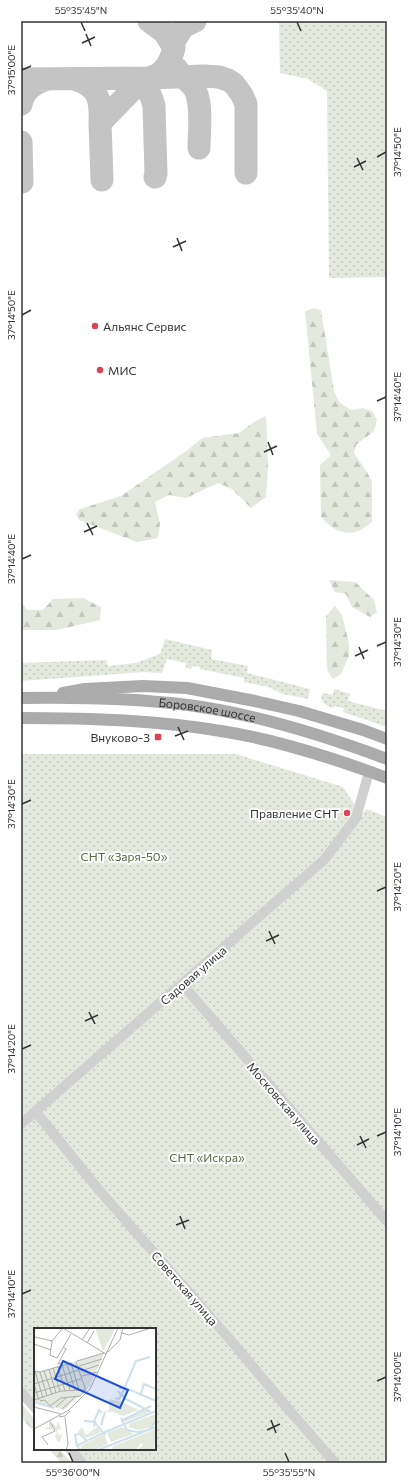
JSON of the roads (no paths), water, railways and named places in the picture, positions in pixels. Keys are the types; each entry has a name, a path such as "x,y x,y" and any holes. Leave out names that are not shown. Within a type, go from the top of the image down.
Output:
{"main road":[{"path":"49,697 70,691 85,689 143,686 187,688 313,714 387,739"},
{"name":"Боровское шоссе","path":"21,698 49,697 130,700 200,707 296,728 387,759"},
{"name":"Боровское шоссе","path":"21,718 154,722 211,729 315,754 387,778"}],"street":[{"name":"Садовая улица","path":"21,1124 324,860 356,818 369,772"},
{"name":"Московская улица","path":"182,984 387,1221"},
{"name":"Советская улица","path":"36,1112 99,1190 228,1336 335,1463"},
{"path":"21,1392 34,1407"},
{"path":"71,1450 82,1463"}],"place":[{"name":"Альянс Сервис","path":"95,326"},
{"name":"МИС","path":"100,370"},
{"name":"Внуково-3","path":"158,737"},
{"name":"Правление СНТ","path":"347,813"}],"park label":[{"name":"СНТ «Заря-50»","path":"124,856"},
{"name":"СНТ «Искра»","path":"207,1157"}]}
